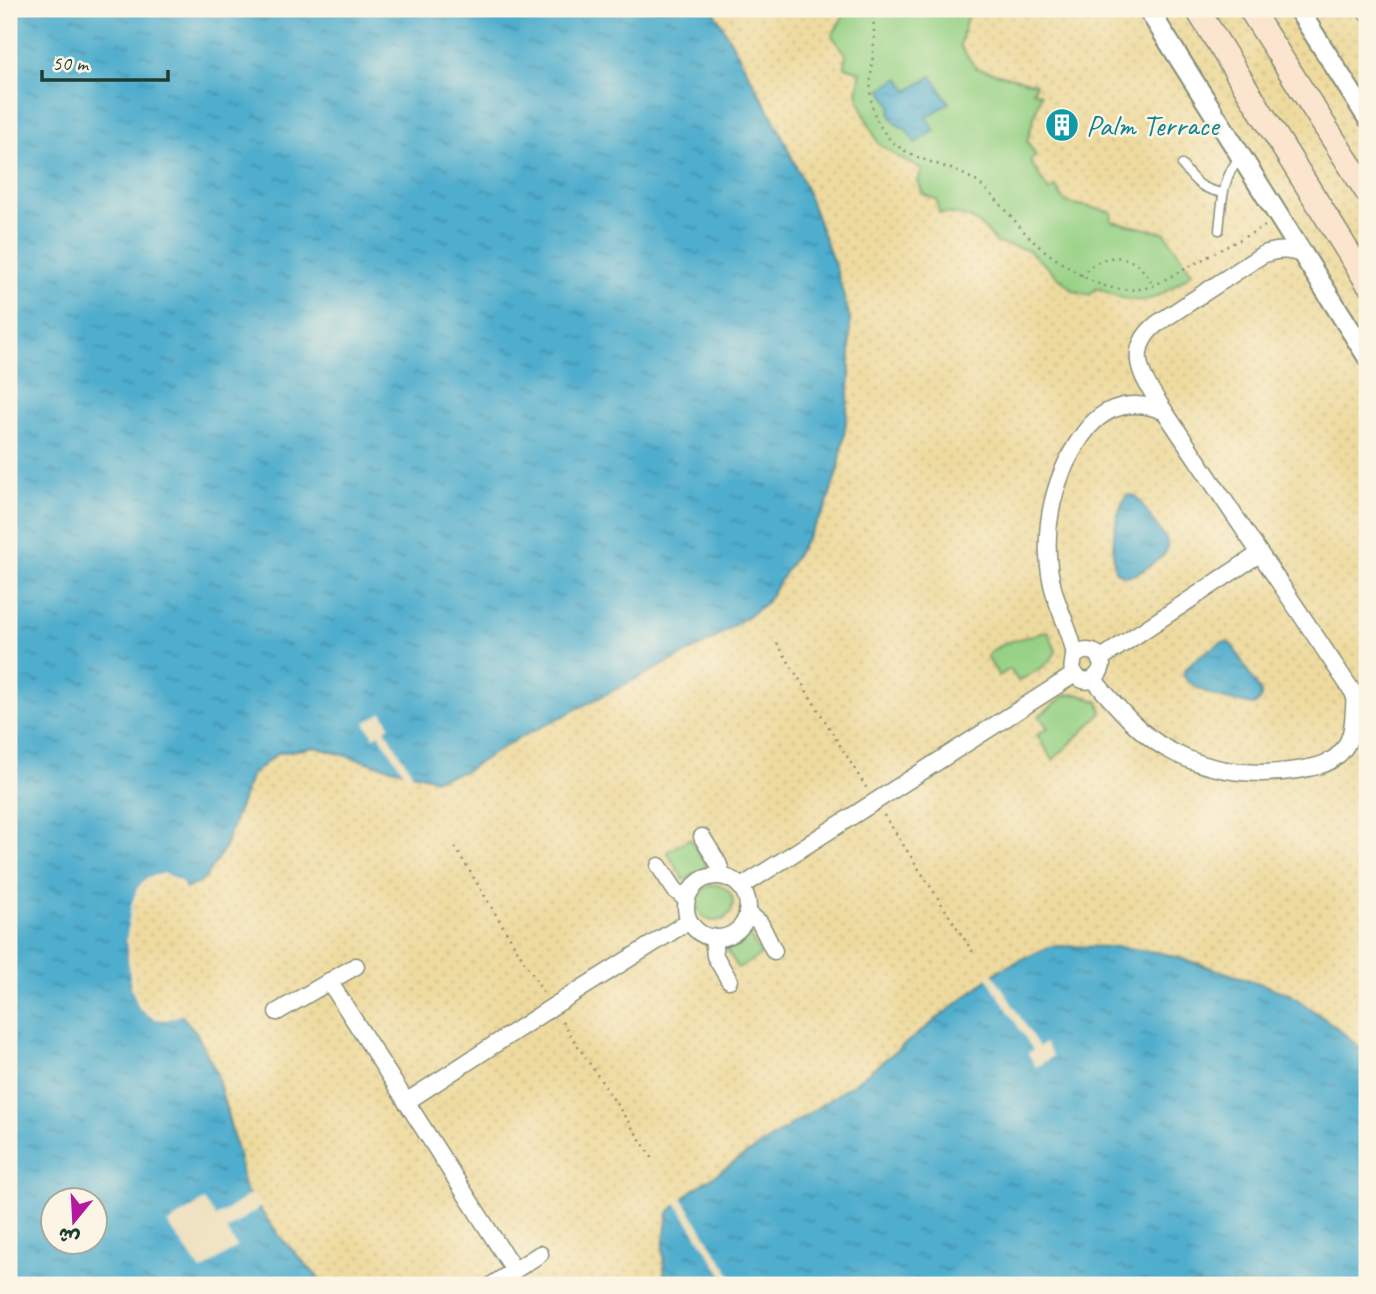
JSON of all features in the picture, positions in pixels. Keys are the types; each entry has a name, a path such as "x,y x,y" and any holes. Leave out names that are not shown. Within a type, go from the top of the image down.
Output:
{"main road":[{"path":"1197,9 1367,282"},
{"path":"1250,9 1367,192"}],"street":[{"path":"1148,9 1367,356"},
{"path":"1298,9 1367,117"},
{"path":"1304,255 1283,250 1262,255 1151,329 1140,345 1139,365 1146,383 1367,713"},
{"path":"1075,656 1058,606 1048,562 1049,518 1061,475 1082,436 1103,413 1120,406 1138,404 1165,412"},
{"path":"1100,659 1259,554"},
{"path":"1092,651 1100,659 1101,670 1093,679 1083,680 1074,674 1072,664 1080,652 1092,651"},
{"path":"741,887 1074,674"},
{"path":"1093,679 1132,722 1166,748 1206,766 1249,773 1313,767 1326,764 1337,757 1351,736 1354,695"},
{"path":"702,837 723,876"},
{"path":"659,866 675,890 686,899"},
{"path":"710,876 723,876 732,879 741,887 748,906 742,926 734,933 725,937 704,935 689,921 686,899 691,888 699,881 710,876"},
{"path":"747,912 760,923 774,951"},
{"path":"407,1102 689,921"},
{"path":"713,937 715,956 729,980"},
{"path":"277,1012 356,965"},
{"path":"329,981 514,1270"},
{"path":"492,1285 540,1254"}],"lane":[{"path":"1219,230 1227,176 1242,155"},
{"path":"1182,165 1200,186 1223,193"}],"path":[{"path":"872,9 874,48 870,96 872,108 884,132 902,150 914,157 958,171 975,181 991,194 1041,248 1081,276 1110,288 1140,290 1153,286 1280,218"},
{"path":"1081,276 1098,261 1121,257 1141,267 1153,286"},
{"path":"777,643 974,954"},
{"path":"455,847 552,1007 653,1159"}],"sand":[{"path":"713,9 1367,9 1367,1054 1336,1027 1291,995 1162,953 1001,969 859,1080 663,1248 665,1285 325,1285 281,1238 244,1188 238,1154 216,1072 196,1032 154,1019 139,1009 131,988 126,942 137,888 239,808 251,775 278,753 315,747 375,764 463,772 517,739 711,641 765,604 825,509 839,466 779,129"}],"green space":[{"path":"844,9 969,9 960,46 976,68 1036,84 1033,91 1041,94 1027,141 1036,156 1030,161 1049,191 1056,187 1065,202 1112,212 1111,221 1165,233 1192,273 1155,298 1130,300 1097,288 1090,295 1074,291 1028,250 996,243 985,229 965,217 939,213 937,200 923,194 918,181 922,169 878,143 864,114 857,93 861,72 845,67 846,54 832,36 844,15"},
{"path":"1048,631 1056,651 1050,661 1018,681 1010,669 999,676 987,657 991,652 1005,643"},
{"path":"1078,694 1099,702 1102,713 1053,760 1037,735 1048,728 1039,716 1066,695"},
{"path":"690,838 707,866 684,880 667,852"},
{"path":"715,885 727,891 733,903 727,915 715,921 703,915 697,903 703,891"},
{"path":"744,926 761,955 738,968 721,940"}],"water":[{"path":"9,9 713,9 779,129 804,184 836,269 850,318 850,378 839,466 825,509 765,604 711,641 517,739 463,772 436,779 315,747 278,753 251,775 224,849 203,881 185,889 182,882 164,873 147,877 137,888 126,942 131,988 139,1009 154,1019 167,1020 181,1015 196,1032 216,1072 238,1154 244,1188 281,1238 325,1285 9,1285"},
{"path":"932,76 949,103 927,117 935,131 915,143 906,129 896,124 890,115 891,105 881,89 900,78 908,91"},
{"path":"1126,496 1137,497 1167,541 1167,546 1162,557 1139,572 1127,576 1115,570 1113,552 1116,522"},
{"path":"1222,642 1232,645 1261,693 1257,703 1253,705 1215,696 1196,687 1183,675 1194,660"},
{"path":"1051,946 1120,947 1162,953 1259,983 1291,995 1336,1027 1367,1054 1367,1285 665,1285 663,1248 668,1213 694,1189 859,1080 1001,969"}],"pier":[{"path":"382,712 390,725 385,729 415,778 405,775 379,734 374,737 365,723"},
{"path":"164,873 182,882 185,889 164,877 148,880 140,889 134,907 130,942 134,987 142,1006 155,1015 166,1017 183,1012 167,1020 154,1019 139,1009 131,988 126,942 131,906 137,888 147,877"},
{"path":"992,972 1039,1047 1045,1043 1053,1056 1036,1067 1028,1053 1033,1050 986,976"},
{"path":"252,1193 262,1206 226,1230 237,1247 201,1271 168,1224 204,1200 216,1217"},
{"path":"681,1196 737,1285 729,1285 675,1201"}],"place":[{"name":"Palm Terrace","path":"1062,125"}]}
